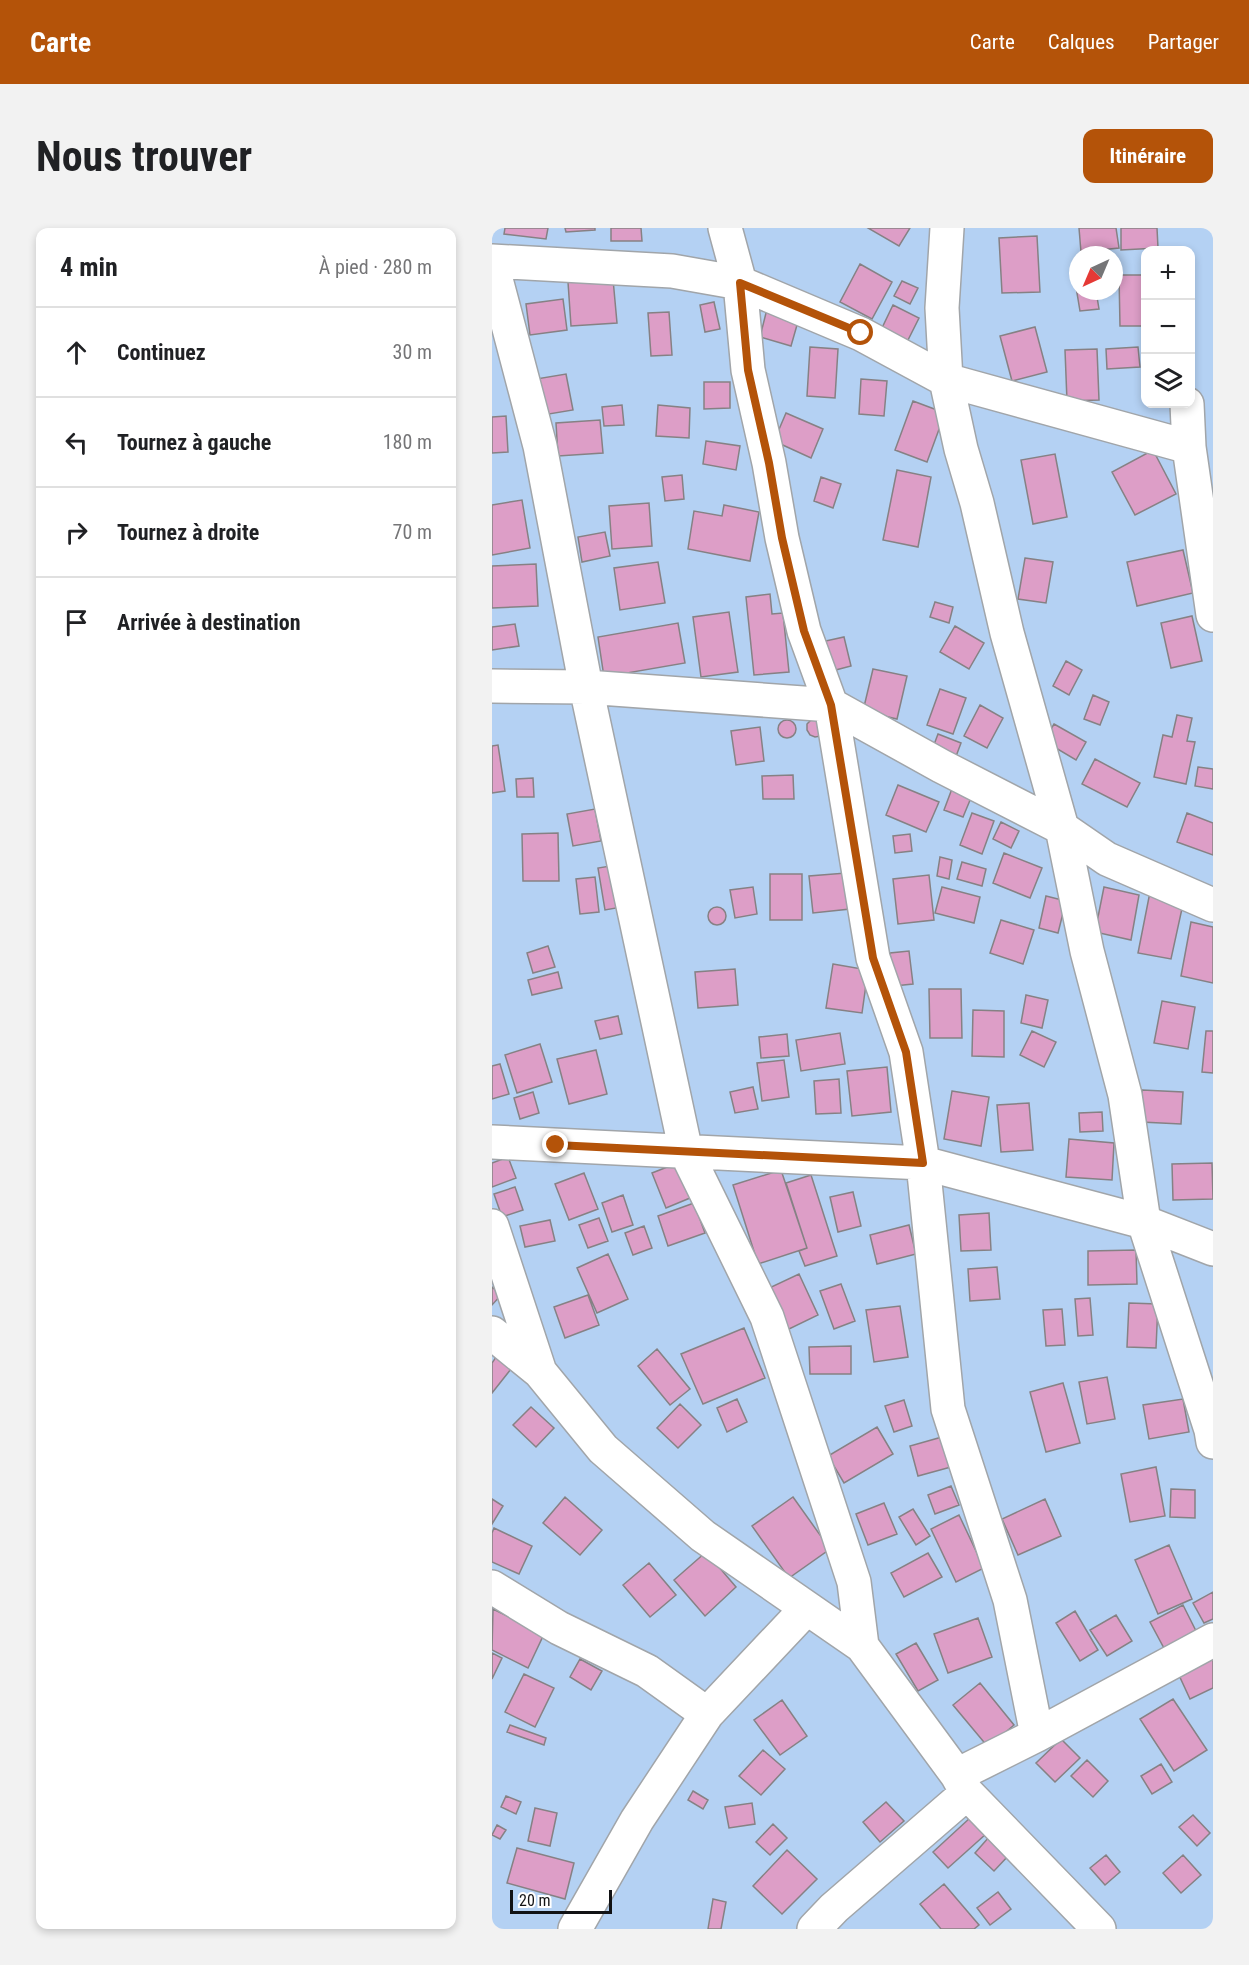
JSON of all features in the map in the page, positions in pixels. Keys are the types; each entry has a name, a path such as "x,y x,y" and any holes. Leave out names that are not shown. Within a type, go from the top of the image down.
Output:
{"street":[{"path":"725,228 740,283 748,370 769,463 782,538 804,631 831,705 873,958 906,1052 923,1163 948,1409 1010,1600 1037,1735"},
{"path":"947,228 942,308 946,380 961,449 1007,633 1062,828 1087,951 1125,1095 1144,1222 1213,1442"},
{"path":"862,1646 854,1582 767,1317 686,1152 586,687 540,446 492,262 672,271 740,283 861,333 946,380 1198,464"},
{"path":"1188,408 1198,464 1213,615"},
{"path":"492,686 586,687 831,705 941,766 1062,828 1107,859 1213,905"},
{"path":"492,1142 923,1163 1144,1222 1213,1248"},
{"path":"492,1226 540,1372"},
{"path":"492,1334 540,1372 603,1449 703,1536 862,1646 962,1784 1099,1929"},
{"path":"492,1587 559,1628 647,1671 706,1714"},
{"path":"575,1929 637,1820 706,1714 807,1608"},
{"path":"814,1929 962,1784 1037,1735 1213,1640"}],"shaded area":[{"path":"492,228 1213,228 1213,1929 492,1929"}],"building":[{"path":"505,228 548,228 546,239 504,234"},
{"path":"565,228 595,228 595,230 566,232"},
{"path":"611,228 641,228 642,241 611,241"},
{"path":"868,228 910,228 899,246"},
{"path":"1079,228 1116,228 1119,246 1080,246"},
{"path":"1121,228 1157,228 1158,246 1141,246 1141,249 1123,250"},
{"path":"1037,236 1040,292 1002,293 999,238"},
{"path":"860,264 892,282 872,319 840,302"},
{"path":"1123,275 1141,275 1141,326 1120,326 1119,300 1123,300"},
{"path":"613,279 617,323 571,326 568,282"},
{"path":"902,281 918,288 910,304 894,296"},
{"path":"563,299 567,330 530,335 526,304"},
{"path":"1078,300 1098,300 1099,309 1080,311"},
{"path":"714,302 720,329 705,332 700,305"},
{"path":"893,305 919,318 906,344 881,330"},
{"path":"767,309 799,318 791,346 760,337"},
{"path":"669,312 672,355 651,356 648,313"},
{"path":"1035,327 1047,372 1012,381 1000,336"},
{"path":"810,347 838,349 835,398 807,396"},
{"path":"1138,347 1140,367 1107,369 1106,349"},
{"path":"1097,349 1099,400 1067,401 1065,350"},
{"path":"566,374 573,410 543,415 536,379"},
{"path":"861,379 887,381 884,416 859,414"},
{"path":"704,382 730,382 730,408 704,409"},
{"path":"913,401 945,413 927,462 895,450"},
{"path":"622,405 624,425 604,426 602,407"},
{"path":"658,405 690,408 689,438 656,436"},
{"path":"786,413 823,429 811,458 774,441"},
{"path":"506,416 508,452 492,453 492,417"},
{"path":"600,420 603,453 558,456 556,423"},
{"path":"706,441 740,446 736,470 703,464"},
{"path":"1153,450 1176,494 1135,515 1112,472"},
{"path":"1055,454 1067,517 1033,524 1021,460"},
{"path":"897,470 931,477 918,547 883,540"},
{"path":"682,475 684,499 665,501 662,477"},
{"path":"821,477 841,484 833,508 814,501"},
{"path":"522,500 530,548 492,555 492,505"},
{"path":"649,503 652,546 612,549 609,506"},
{"path":"724,505 759,512 750,561 688,549 694,511 722,516"},
{"path":"605,532 610,556 582,562 578,537"},
{"path":"1183,550 1193,593 1137,606 1127,562"},
{"path":"1025,558 1053,562 1046,603 1018,599"},
{"path":"658,562 665,603 620,610 614,568"},
{"path":"536,564 538,606 492,608 492,566"},
{"path":"770,594 772,614 783,613 789,672 754,675 746,597"},
{"path":"935,602 953,607 949,623 930,617"},
{"path":"729,612 738,672 701,677 693,617"},
{"path":"1192,616 1202,661 1171,668 1161,623"},
{"path":"678,623 685,663 604,677 598,637"},
{"path":"515,624 519,646 492,650 492,627"},
{"path":"955,626 984,643 969,669 940,652"},
{"path":"844,637 851,666 828,672 821,642"},
{"path":"1066,661 1082,670 1069,695 1053,686"},
{"path":"873,669 907,676 897,719 863,711"},
{"path":"940,689 966,698 953,734 927,725"},
{"path":"1093,695 1109,702 1100,725 1084,719"},
{"path":"980,705 1003,718 987,748 964,736"},
{"path":"1177,715 1192,718 1187,741 1195,742 1186,784 1154,777 1163,735 1172,737"},
{"path":"817,719 821,736 815,737 810,735 807,724"},
{"path":"783,720 791,720 796,725 794,736 783,738 778,733 778,725"},
{"path":"1054,724 1086,742 1076,760 1044,741"},
{"path":"760,727 764,761 736,765 731,731"},
{"path":"938,734 961,743 955,759 932,750"},
{"path":"498,745 505,791 492,793 492,746"},
{"path":"1095,759 1140,783 1127,807 1082,784"},
{"path":"1198,767 1213,769 1213,789 1195,786"},
{"path":"793,775 794,799 763,799 762,776"},
{"path":"533,778 534,797 517,797 516,779"},
{"path":"898,785 939,802 926,832 886,815"},
{"path":"953,786 973,793 963,817 944,810"},
{"path":"595,809 601,841 573,846 567,814"},
{"path":"972,813 994,821 982,854 960,845"},
{"path":"1187,813 1213,823 1213,855 1177,842"},
{"path":"1001,822 1019,831 1011,848 993,839"},
{"path":"558,833 559,881 523,881 522,834"},
{"path":"910,834 912,851 895,853 893,836"},
{"path":"1004,853 1042,868 1030,898 993,883"},
{"path":"940,857 952,860 949,879 937,876"},
{"path":"962,862 986,869 982,886 957,879"},
{"path":"616,865 622,907 605,910 598,868"},
{"path":"846,873 850,909 813,913 809,876"},
{"path":"770,874 802,874 802,920 770,920"},
{"path":"929,875 934,920 898,924 893,879"},
{"path":"595,877 599,912 580,914 576,879"},
{"path":"753,887 757,914 735,918 730,890"},
{"path":"942,887 980,897 974,923 935,913"},
{"path":"1104,887 1139,895 1131,940 1095,932"},
{"path":"1150,892 1183,904 1171,959 1138,953"},
{"path":"1046,896 1066,901 1058,933 1039,928"},
{"path":"717,907 723,910 726,916 723,922 717,925 711,922 708,916 711,910"},
{"path":"1001,920 1034,930 1023,964 990,953"},
{"path":"1191,922 1213,927 1213,983 1181,976"},
{"path":"548,946 555,967 533,973 527,953"},
{"path":"909,951 913,984 894,986 890,953"},
{"path":"833,964 868,970 862,1013 826,1008"},
{"path":"735,969 738,1005 698,1008 695,972"},
{"path":"558,972 562,988 532,995 528,980"},
{"path":"929,989 961,989 962,1038 930,1038"},
{"path":"1026,995 1048,1000 1042,1028 1021,1023"},
{"path":"1162,1001 1195,1007 1188,1049 1154,1043"},
{"path":"973,1010 1004,1011 1004,1057 972,1056"},
{"path":"618,1016 622,1034 600,1039 595,1021"},
{"path":"1032,1031 1056,1042 1044,1067 1020,1055"},
{"path":"1206,1031 1213,1031 1213,1073 1202,1072"},
{"path":"840,1033 845,1064 801,1071 796,1040"},
{"path":"787,1034 789,1056 761,1058 759,1037"},
{"path":"540,1044 552,1082 517,1093 505,1055"},
{"path":"596,1050 607,1094 569,1104 557,1059"},
{"path":"784,1060 789,1097 762,1101 757,1063"},
{"path":"500,1064 509,1094 492,1099 492,1066"},
{"path":"887,1067 891,1112 852,1116 847,1071"},
{"path":"839,1079 841,1113 816,1114 814,1081"},
{"path":"753,1087 758,1109 735,1113 730,1092"},
{"path":"1142,1090 1183,1092 1181,1124 1141,1122"},
{"path":"952,1091 989,1097 981,1146 944,1139"},
{"path":"533,1092 539,1113 520,1119 514,1098"},
{"path":"1029,1103 1033,1150 1001,1152 997,1105"},
{"path":"1102,1112 1103,1131 1080,1132 1079,1113"},
{"path":"1069,1139 1114,1143 1112,1180 1066,1177"},
{"path":"508,1157 516,1178 492,1187 492,1163"},
{"path":"1212,1163 1213,1199 1173,1200 1172,1164"},
{"path":"675,1164 690,1198 666,1208 652,1173"},
{"path":"781,1170 807,1248 758,1264 733,1185"},
{"path":"584,1173 598,1209 569,1220 555,1184"},
{"path":"811,1175 837,1256 805,1266 799,1251 807,1248 786,1183"},
{"path":"515,1187 523,1210 502,1217 494,1194"},
{"path":"853,1192 861,1226 838,1232 830,1197"},
{"path":"623,1195 633,1225 612,1232 602,1203"},
{"path":"694,1203 705,1233 668,1246 658,1216"},
{"path":"989,1213 991,1250 961,1251 959,1215"},
{"path":"599,1218 608,1241 588,1248 579,1225"},
{"path":"550,1220 555,1241 525,1247 520,1226"},
{"path":"909,1225 916,1254 877,1264 870,1235"},
{"path":"644,1226 652,1248 633,1255 625,1233"},
{"path":"1136,1250 1137,1284 1088,1285 1088,1251"},
{"path":"608,1254 628,1299 597,1313 577,1268"},
{"path":"997,1267 1000,1299 970,1301 968,1269"},
{"path":"799,1274 818,1315 787,1330 767,1289"},
{"path":"841,1284 855,1321 834,1329 820,1291"},
{"path":"492,1287 501,1295 492,1305"},
{"path":"588,1295 599,1325 565,1338 554,1307"},
{"path":"1090,1298 1093,1335 1078,1336 1075,1299"},
{"path":"1129,1303 1158,1304 1156,1348 1127,1347"},
{"path":"900,1306 908,1357 874,1362 866,1310"},
{"path":"1062,1309 1065,1345 1046,1346 1043,1310"},
{"path":"744,1328 765,1378 703,1404 681,1354"},
{"path":"851,1346 851,1374 810,1374 809,1347"},
{"path":"657,1349 690,1389 670,1405 638,1366"},
{"path":"496,1357 511,1369 492,1393 492,1363"},
{"path":"1107,1377 1115,1419 1087,1424 1079,1382"},
{"path":"1063,1383 1080,1443 1046,1452 1030,1392"},
{"path":"737,1399 747,1422 727,1432 717,1408"},
{"path":"1183,1399 1189,1432 1149,1439 1143,1405"},
{"path":"904,1400 912,1426 894,1432 885,1406"},
{"path":"680,1404 701,1425 678,1448 657,1428"},
{"path":"531,1407 554,1428 536,1447 513,1425"},
{"path":"877,1427 893,1454 844,1483 828,1456"},
{"path":"942,1437 951,1467 918,1476 910,1446"},
{"path":"1156,1467 1165,1516 1130,1522 1121,1474"},
{"path":"951,1486 959,1505 935,1514 928,1495"},
{"path":"1171,1489 1195,1490 1195,1518 1170,1517"},
{"path":"565,1497 602,1530 580,1555 543,1523"},
{"path":"793,1497 830,1549 789,1578 752,1526"},
{"path":"492,1499 503,1506 492,1524"},
{"path":"1045,1499 1061,1536 1018,1555 1002,1519"},
{"path":"884,1503 897,1534 868,1545 856,1514"},
{"path":"913,1509 930,1536 916,1545 899,1517"},
{"path":"959,1515 984,1568 956,1582 931,1529"},
{"path":"494,1528 532,1546 519,1574 492,1562"},
{"path":"1169,1545 1192,1599 1158,1614 1135,1560"},
{"path":"706,1552 736,1587 705,1616 674,1580"},
{"path":"928,1553 942,1577 904,1597 891,1573"},
{"path":"649,1563 676,1595 650,1617 623,1585"},
{"path":"1213,1592 1213,1619 1204,1623 1193,1603"},
{"path":"1183,1605 1197,1633 1165,1650 1150,1622"},
{"path":"493,1609 544,1634 528,1668 492,1650"},
{"path":"1075,1611 1098,1650 1080,1661 1056,1623"},
{"path":"1116,1615 1132,1641 1107,1656 1090,1630"},
{"path":"978,1618 992,1657 948,1673 934,1634"},
{"path":"916,1643 938,1680 918,1691 896,1654"},
{"path":"492,1653 502,1658 492,1679"},
{"path":"1213,1656 1213,1688 1190,1699 1178,1673"},
{"path":"580,1659 602,1671 591,1690 570,1677"},
{"path":"524,1674 554,1688 535,1727 505,1712"},
{"path":"980,1683 1014,1725 988,1747 953,1705"},
{"path":"1173,1699 1207,1750 1174,1771 1140,1719"},
{"path":"782,1700 807,1736 780,1755 754,1720"},
{"path":"510,1725 546,1738 544,1745 507,1732"},
{"path":"1061,1739 1080,1758 1055,1782 1036,1763"},
{"path":"763,1750 785,1769 761,1795 739,1776"},
{"path":"1087,1760 1108,1781 1093,1797 1071,1776"},
{"path":"1161,1764 1172,1782 1152,1794 1141,1776"},
{"path":"693,1791 708,1800 703,1809 688,1800"},
{"path":"506,1796 521,1802 516,1814 501,1807"},
{"path":"886,1802 904,1821 880,1842 863,1822"},
{"path":"752,1803 755,1824 729,1828 725,1807"},
{"path":"535,1808 557,1813 550,1846 528,1841"},
{"path":"1193,1815 1210,1833 1197,1846 1179,1827"},
{"path":"971,1817 986,1834 948,1868 933,1852"},
{"path":"773,1824 787,1838 770,1855 756,1842"},
{"path":"497,1825 506,1830 500,1839 492,1835"},
{"path":"989,1837 1009,1855 994,1871 975,1853"},
{"path":"517,1848 574,1863 565,1899 507,1883"},
{"path":"787,1850 817,1879 782,1914 753,1886"},
{"path":"1106,1855 1120,1872 1105,1885 1090,1868"},
{"path":"1183,1855 1201,1875 1181,1893 1163,1873"},
{"path":"944,1884 979,1925 974,1929 941,1929 920,1904"},
{"path":"998,1892 1011,1909 990,1925 977,1908"},
{"path":"713,1899 726,1902 721,1929 708,1929"}],"route":[{"path":"556,1145 923,1163 906,1052 873,958 831,705 804,631 782,538 769,463 748,370 740,283 861,333"}]}
